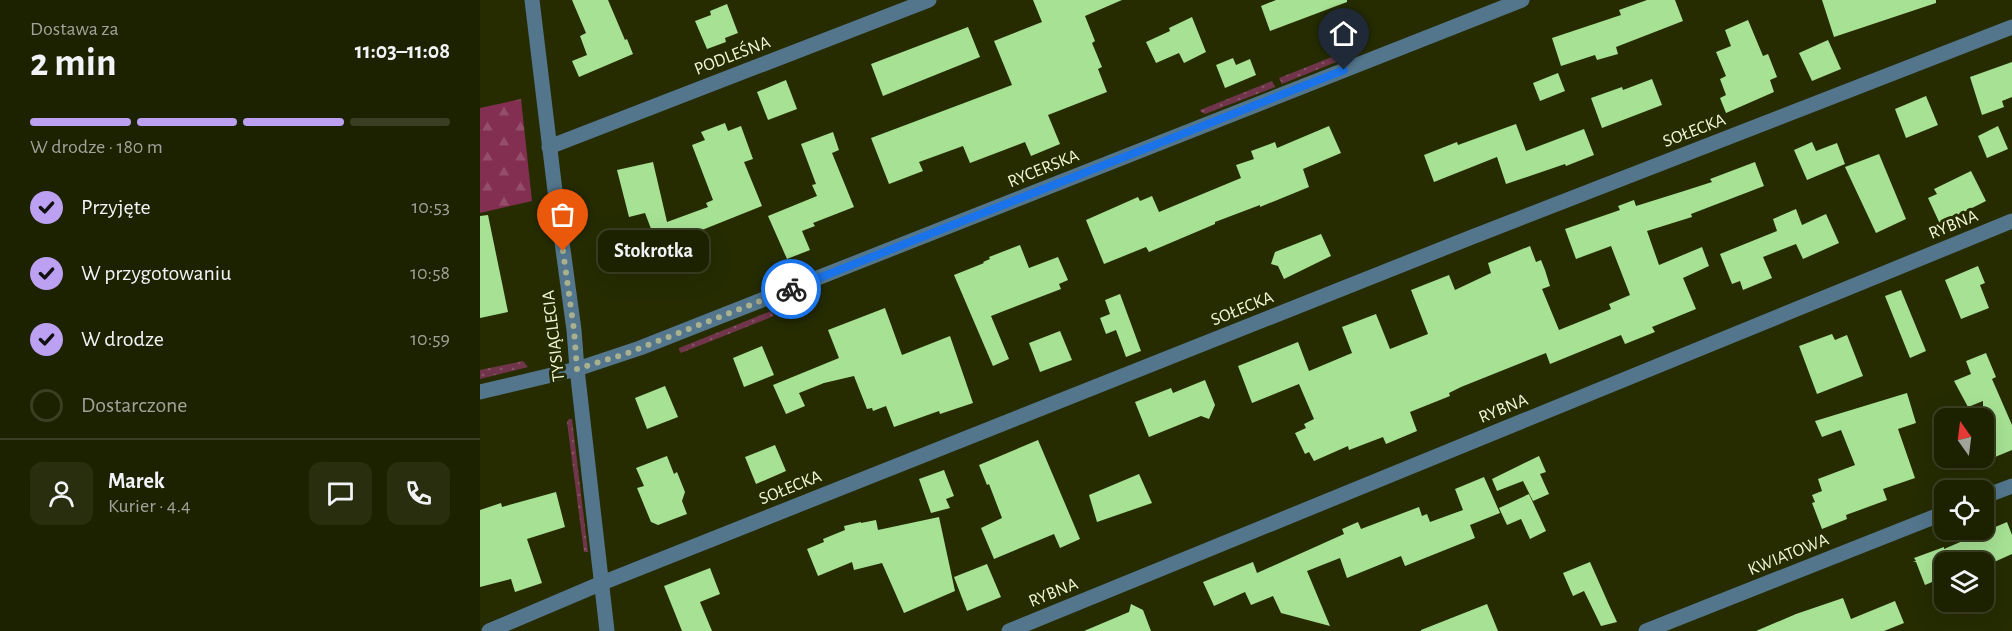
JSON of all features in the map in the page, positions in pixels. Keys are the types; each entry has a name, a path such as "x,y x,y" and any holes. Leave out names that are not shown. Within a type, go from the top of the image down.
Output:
{"street":[{"name":"TYSIĄCLECIA","path":"532,0 574,330 608,631"},
{"name":"PODLEŚNA","path":"549,147 928,0"},
{"name":"RYCERSKA","path":"480,392 577,369 640,348 1522,0"},
{"name":"SOŁECKA","path":"489,631 602,583 1472,237 2012,27"},
{"name":"RYBNA","path":"1009,631 2012,221"},
{"path":"1994,493 2012,486"},
{"name":"KWIATOWA","path":"1646,631 1934,517"}],"shaded area":[{"path":"1342,53 1341,60 1282,84 1279,78"},
{"path":"1272,81 1275,87 1205,114 1200,110"},
{"path":"771,311 774,316 681,353 679,350 679,348"},
{"path":"523,361 528,367 480,379 480,370"},
{"path":"572,419 588,552 584,552 567,422"}],"green space":[{"path":"521,99 532,201 480,213 480,108"}],"building":[{"path":"572,0 608,0 633,54 579,77 572,61 587,55 580,36 586,33"},
{"path":"1033,0 1122,0 1085,16 1095,41 1092,43 1102,67 1098,69 1107,92 1048,115 1060,144 1031,156 1025,142 970,163 963,146 919,162 923,171 889,184 871,138 1012,85 994,41 1042,22"},
{"path":"1276,0 1347,0 1347,2 1270,31 1261,6"},
{"path":"1647,0 1675,0 1683,21 1616,47 1618,54 1597,60 1595,55 1561,66 1552,38 1621,15 1619,10"},
{"path":"1822,0 1936,0 1936,3 1834,37"},
{"path":"727,4 738,33 725,38 726,42 707,49 695,21 711,15 710,11"},
{"path":"1192,17 1206,52 1184,63 1179,53 1156,63 1146,42"},
{"path":"1748,20 1763,56 1768,54 1777,77 1770,80 1774,92 1726,113 1720,98 1726,95 1720,79 1726,76 1716,52 1731,46 1725,30"},
{"path":"968,27 980,57 883,96 871,64"},
{"path":"1828,40 1841,69 1812,81 1799,53"},
{"path":"1233,58 1236,65 1250,59 1256,75 1225,88 1216,65"},
{"path":"2012,62 2012,97 2002,101 2004,107 1982,115 1970,77"},
{"path":"1558,73 1565,91 1540,101 1533,83"},
{"path":"1652,79 1662,105 1602,128 1591,98 1622,87 1623,90"},
{"path":"786,80 797,109 768,120 757,92"},
{"path":"1926,96 1938,125 1906,138 1895,109"},
{"path":"725,123 728,131 741,126 753,159 744,162 762,206 702,230 708,244 664,263 645,213 629,217 617,170 653,162 667,222 708,207 706,203 713,200 692,145 705,140 701,132"},
{"path":"1516,124 1526,151 1584,129 1594,155 1506,184 1497,157 1434,182 1424,155"},
{"path":"1329,126 1341,153 1303,169 1309,187 1215,222 1215,224 1149,252 1146,247 1104,264 1086,220 1138,197 1140,201 1152,196 1159,212 1241,178 1236,165 1254,159 1251,151 1275,142 1277,148"},
{"path":"1998,126 2008,149 1987,158 1978,136"},
{"path":"833,132 839,150 832,153 854,207 813,223 815,226 802,231 810,250 787,259 768,216 817,196 812,185 816,184 801,144"},
{"path":"1812,142 1816,151 1837,143 1845,164 1807,180 1794,150"},
{"path":"1879,154 1906,219 1876,233 1845,167"},
{"path":"1755,162 1764,186 1691,214 1692,217 1647,231 1659,265 1702,247 1709,266 1683,278 1696,309 1652,327 1655,332 1625,344 1621,335 1550,364 1546,353 1461,387 1449,393 1450,396 1410,412 1417,431 1386,444 1383,437 1349,450 1348,446 1314,461 1309,452 1305,454 1295,433 1306,428 1304,424 1314,419 1299,384 1252,403 1238,366 1298,342 1309,371 1352,353 1342,327 1376,314 1390,349 1428,334 1411,290 1449,275 1455,290 1491,273 1488,263 1530,246 1536,262 1541,260 1545,270 1550,286 1542,289 1559,330 1611,309 1609,304 1630,295 1611,246 1576,259 1565,229 1620,210 1618,206 1634,200 1636,206 1712,182 1710,179"},
{"path":"1971,171 1986,201 1940,224 1928,198 1937,194 1934,189"},
{"path":"1796,209 1802,225 1826,214 1839,243 1803,259 1796,244 1763,257 1772,278 1743,290 1740,281 1732,284 1720,254 1777,231 1773,219"},
{"path":"488,215 508,312 480,318 480,216"},
{"path":"1321,234 1331,256 1284,279 1278,266 1271,264 1275,252"},
{"path":"1020,245 1029,268 1058,257 1068,280 1059,284 1061,289 991,316 1009,359 993,366 954,275 984,263 990,259 989,257"},
{"path":"1978,266 1985,283 1980,285 1989,308 1961,319 1945,280"},
{"path":"1901,290 1926,351 1910,358 1885,296"},
{"path":"1120,294 1141,351 1126,357 1116,330 1106,334 1100,318 1110,314 1105,300"},
{"path":"885,308 902,355 950,336 973,403 940,414 939,411 894,427 886,406 873,411 872,408 867,409 854,376 824,383 799,393 805,406 786,414 773,385 839,358 828,330"},
{"path":"1060,331 1072,360 1040,372 1029,343"},
{"path":"1832,334 1835,340 1847,335 1863,376 1817,394 1799,346"},
{"path":"762,346 774,375 744,387 733,358"},
{"path":"1986,353 1996,377 1992,379 2012,425 2012,450 1994,457 1994,408 1983,408 1983,401 1968,407 1954,381 1971,374 1966,361"},
{"path":"1205,380 1215,405 1209,419 1201,416 1149,437 1135,402 1171,388 1173,393"},
{"path":"665,386 678,417 647,429 635,398"},
{"path":"1907,393 1916,423 1898,429 1915,478 1883,489 1887,500 1846,515 1847,519 1822,529 1812,503 1815,502 1812,495 1822,491 1818,479 1855,465 1841,430 1822,437 1815,421"},
{"path":"1038,440 1080,539 1060,548 1054,534 994,559 981,528 1002,518 979,465"},
{"path":"775,445 786,471 756,484 745,457"},
{"path":"667,456 685,492 682,501 687,514 658,525 651,522 637,488 644,486 636,468"},
{"path":"1539,456 1546,472 1540,474 1549,494 1533,501 1523,481 1497,491 1492,479"},
{"path":"944,470 954,496 946,499 950,508 931,513 919,479"},
{"path":"1139,474 1152,503 1097,522 1089,495"},
{"path":"1484,477 1500,513 1470,525 1475,538 1405,566 1401,556 1347,578 1340,558 1307,571 1330,626 1281,613 1273,596 1251,605 1245,592 1214,606 1203,582 1253,562 1257,573 1344,534 1342,529 1358,522 1361,529 1419,507 1422,516 1427,514 1430,522 1463,510 1455,489"},
{"path":"556,492 565,527 527,539 542,583 515,592 511,579 480,587 480,510 501,503 502,507"},
{"path":"1529,494 1546,531 1530,539 1521,519 1507,525 1499,508"},
{"path":"939,517 955,591 904,613 882,563 854,570 852,562 818,576 807,549 845,530 844,526 876,520 878,530"},
{"path":"2007,522 2012,535 2012,554 1994,562 1994,552 1934,552 1934,581 1925,585 1916,562 1913,562 1916,561 1914,558 1965,540 1994,540 1994,528"},
{"path":"1590,562 1617,622 1601,626 1584,591 1573,596 1563,573"},
{"path":"987,564 1001,597 967,611 954,577"},
{"path":"710,568 720,594 700,602 712,631 682,631 664,586"},
{"path":"1843,598 1851,619 1895,601 1904,623 1884,631 1756,631 1796,614"},
{"path":"1131,604 1143,610 1151,631 1084,631 1129,612"},
{"path":"1487,604 1498,631 1421,631 1421,630"}],"way so far":[{"path":"563,251 577,369 625,354 791,289"}],"place":[{"name":"Stokrotka","path":"563,251"}],"route":[{"path":"791,289 1344,70"}]}
